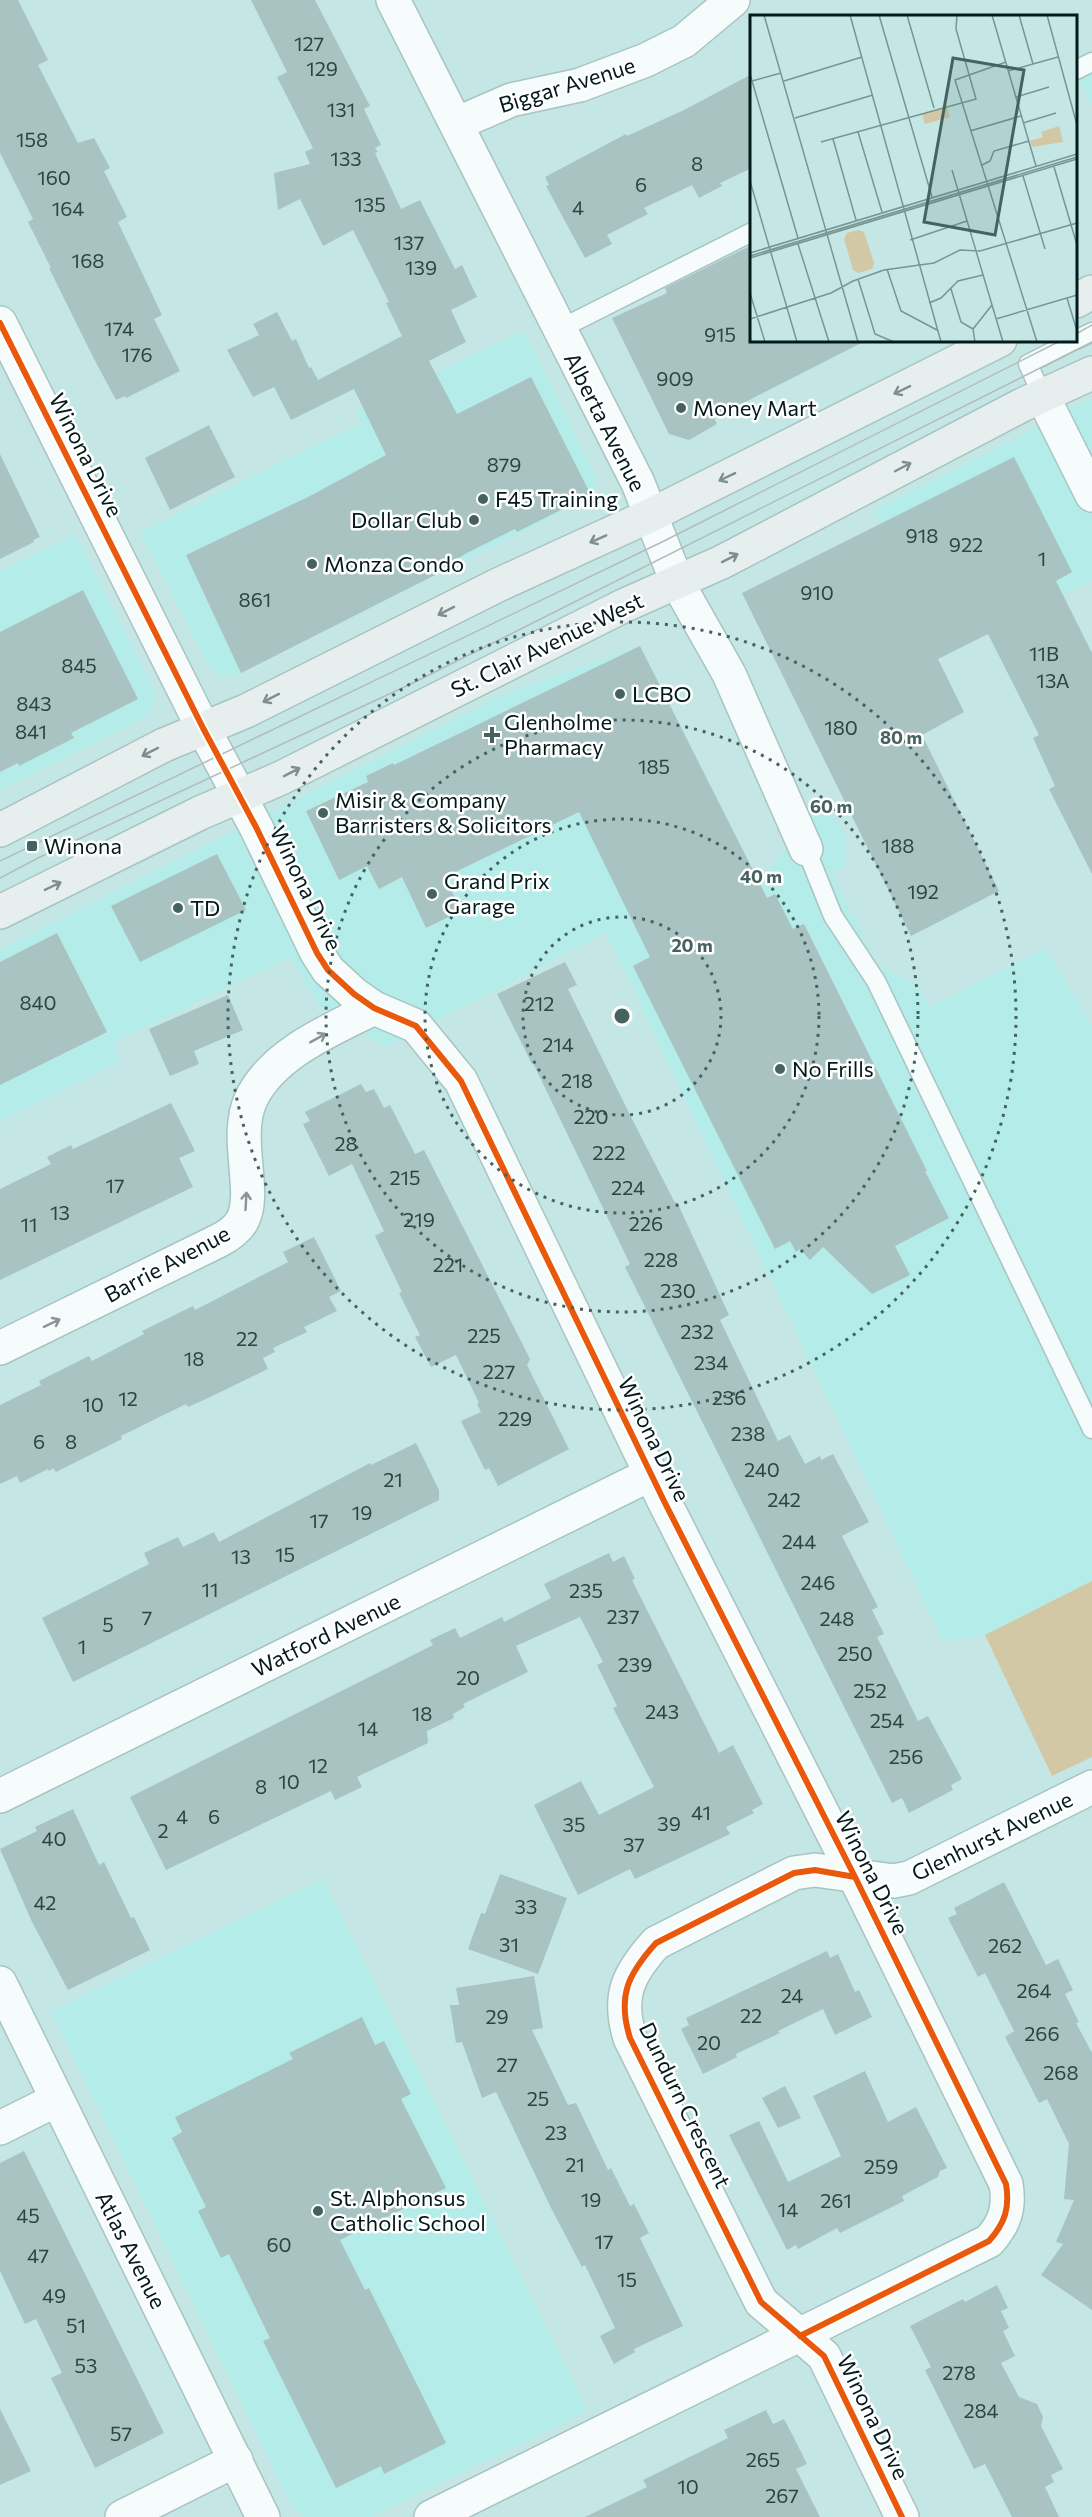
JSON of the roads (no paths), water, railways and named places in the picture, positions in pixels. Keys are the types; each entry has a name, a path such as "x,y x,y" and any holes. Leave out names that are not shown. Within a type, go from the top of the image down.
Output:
{"main road":[{"path":"1077,301 1092,292"},
{"path":"0,830 164,745 246,711 498,585 651,515 996,342"},
{"name":"St. Clair Avenue West","path":"0,912 200,813 281,778 623,606 722,562 1042,395 1092,372"}],"street":[{"name":"Alberta Avenue","path":"393,0 558,330 638,483 677,582 729,674 806,849"},
{"name":"Biggar Avenue","path":"456,124 511,100 580,85 646,60 684,41 733,0"},
{"name":"Winona Drive","path":"0,323 327,970 374,1008 416,1026 461,1081 651,1474 855,1877 1006,2184 1007,2206 1001,2228 989,2241 800,2336 824,2356 902,2517"},
{"path":"1042,395 1092,495"},
{"name":"Barrie Avenue","path":"0,1348 218,1241 236,1229 246,1214 248,1199 243,1153 245,1118 251,1100 262,1082 285,1059 314,1040 374,1008"},
{"name":"Watford Avenue","path":"0,1796 651,1474"},
{"name":"Glenhurst Avenue","path":"855,1877 894,1881 909,1878 1092,1787"},
{"name":"Dundurn Crescent","path":"800,2336 761,2302 630,2038 624,2009 625,1993 640,1960 656,1943 794,1874 815,1870 855,1877"},
{"name":"Atlas Avenue","path":"0,1983 263,2517"},
{"path":"0,2128 56,2100"},
{"path":"431,2517 800,2336"},
{"path":"122,2517 236,2460"}],"lane":[{"path":"1077,70 1092,62"},
{"path":"558,330 750,233"},
{"path":"1077,339 1092,332"},
{"path":"1042,395 1028,364 1071,342"},
{"path":"806,849 833,916 876,981 1092,1430"}],"tram line":[{"path":"1077,333 1092,325"},
{"path":"0,861 662,542 1058,342"},
{"path":"0,878 38,858 417,681 1092,342"}],"place":[{"name":"Money Mart","path":"681,408"},
{"name":"F45 Training","path":"483,499"},
{"name":"Dollar Club","path":"474,520"},
{"name":"Monza Condo","path":"312,564"},
{"name":"LCBO","path":"620,694"},
{"name":"Glenholme Pharmacy","path":"492,735"},
{"name":"Misir & Company Barristers & Solicitors","path":"323,813"},
{"name":"Winona","path":"32,846"},
{"name":"Grand Prix Garage","path":"432,894"},
{"name":"TD","path":"178,908"},
{"name":"No Frills","path":"780,1069"},
{"name":"St. Alphonsus Catholic School","path":"318,2211"}]}
